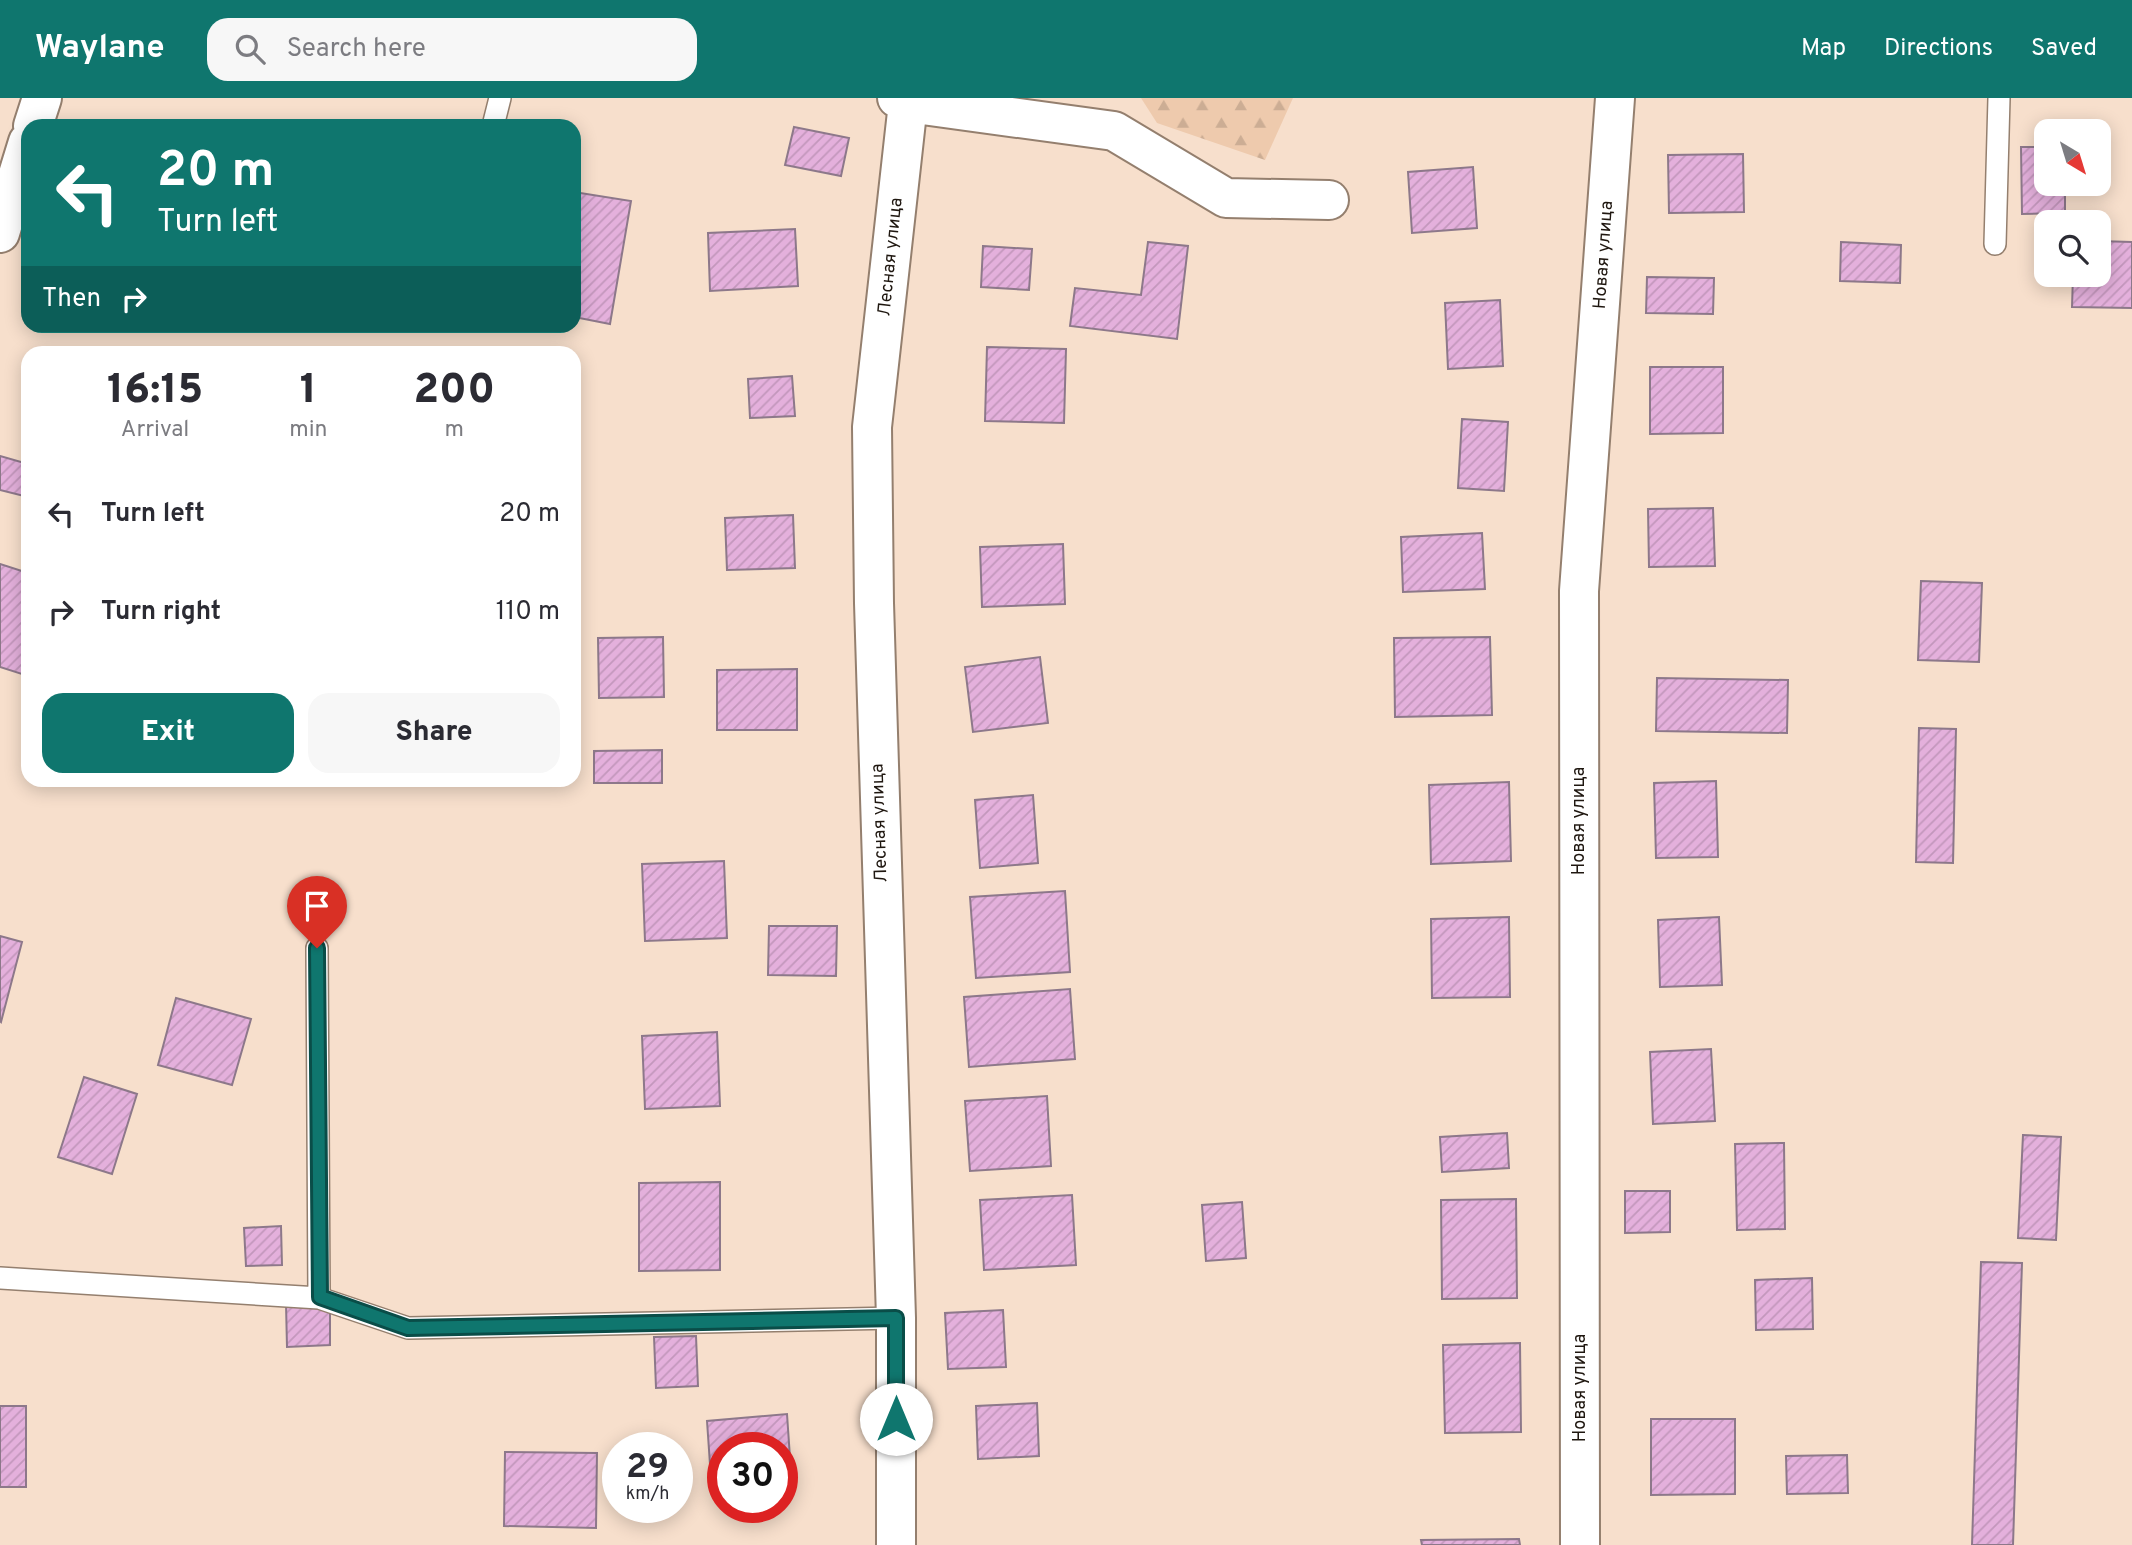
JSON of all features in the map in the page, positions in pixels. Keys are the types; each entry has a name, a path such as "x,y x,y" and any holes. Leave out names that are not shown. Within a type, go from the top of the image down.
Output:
{"street":[{"path":"35,119 42,98"},
{"name":"Новая улица","path":"1580,1545 1578,591 1615,98"},
{"path":"903,100 1115,131 1226,198 1329,200"},
{"name":"Лесная улица","path":"896,1545 896,1318 873,603 872,427 903,100"},
{"path":"0,233 21,165"}],"lane":[{"path":"495,119 500,98"},
{"path":"1995,244 1999,98"},
{"path":"317,948 320,1297"},
{"path":"0,1278 320,1297 408,1328 896,1318"}],"green space":[{"path":"1141,98 1293,98 1265,160 1157,123"}],"building":[{"path":"794,127 849,138 841,176 785,165"},
{"path":"2021,147 2034,147 2034,196 2065,196 2065,210 2034,210 2034,214 2022,214"},
{"path":"1743,154 1744,212 1669,213 1668,155"},
{"path":"1473,167 1477,228 1412,233 1408,172"},
{"path":"581,193 631,201 610,324 581,318"},
{"path":"795,229 798,286 710,291 708,233"},
{"path":"2111,241 2132,242 2132,308 2072,307 2073,287 2111,287"},
{"path":"1148,242 1188,246 1177,339 1070,326 1075,288 1141,295"},
{"path":"1841,242 1901,245 1900,283 1840,281"},
{"path":"983,246 1032,249 1029,290 981,287"},
{"path":"1647,277 1714,278 1713,314 1646,313"},
{"path":"1500,300 1503,366 1448,369 1445,303"},
{"path":"987,347 1066,349 1064,423 985,421"},
{"path":"1650,367 1723,367 1723,433 1650,434"},
{"path":"792,376 795,416 750,418 748,379"},
{"path":"1462,419 1508,422 1504,491 1458,488"},
{"path":"0,456 21,462 21,495 0,490"},
{"path":"1713,508 1715,566 1649,567 1648,509"},
{"path":"793,515 795,568 727,570 725,518"},
{"path":"1482,533 1485,589 1403,592 1401,537"},
{"path":"1063,544 1065,604 982,607 980,547"},
{"path":"0,564 21,571 21,674 0,667"},
{"path":"1921,581 1982,583 1979,662 1918,660"},
{"path":"663,637 664,697 599,698 598,638"},
{"path":"1490,637 1492,715 1395,717 1394,638"},
{"path":"1040,657 1048,723 973,732 965,667"},
{"path":"797,669 797,730 717,730 717,670"},
{"path":"1657,678 1788,680 1787,733 1656,731"},
{"path":"1919,728 1956,729 1953,863 1916,862"},
{"path":"662,750 662,783 594,783 594,751"},
{"path":"1716,781 1718,857 1656,858 1654,783"},
{"path":"1509,782 1511,861 1431,864 1429,785"},
{"path":"1033,795 1038,863 980,868 975,800"},
{"path":"724,861 727,938 645,941 642,864"},
{"path":"1065,891 1070,972 976,978 970,897"},
{"path":"1509,917 1510,997 1432,998 1431,919"},
{"path":"1719,917 1722,985 1660,987 1658,920"},
{"path":"769,926 837,926 836,976 768,975"},
{"path":"0,936 22,942 1,1022 0,1021"},
{"path":"1070,989 1075,1059 969,1067 964,997"},
{"path":"176,998 251,1019 232,1085 158,1065"},
{"path":"717,1032 720,1106 645,1109 642,1036"},
{"path":"1711,1049 1715,1121 1653,1124 1650,1052"},
{"path":"84,1077 137,1094 112,1174 58,1157"},
{"path":"1047,1096 1051,1166 970,1171 965,1101"},
{"path":"1507,1133 1509,1168 1442,1172 1440,1137"},
{"path":"2023,1135 2061,1137 2056,1240 2018,1238"},
{"path":"1784,1143 1785,1229 1737,1230 1735,1144"},
{"path":"720,1182 720,1270 639,1271 639,1183"},
{"path":"1625,1191 1670,1191 1670,1232 1625,1233"},
{"path":"1072,1195 1076,1265 984,1270 980,1200"},
{"path":"1516,1199 1517,1298 1442,1299 1441,1200"},
{"path":"1242,1202 1246,1258 1206,1261 1202,1205"},
{"path":"281,1226 282,1265 246,1266 244,1228"},
{"path":"1981,1262 2022,1263 2013,1545 1972,1545"},
{"path":"1812,1278 1813,1329 1756,1330 1755,1280"},
{"path":"286,1304 330,1304 330,1345 287,1347"},
{"path":"1003,1310 1006,1367 948,1369 945,1313"},
{"path":"696,1336 698,1386 656,1388 654,1337"},
{"path":"1520,1343 1521,1432 1445,1433 1443,1345"},
{"path":"1037,1403 1039,1456 978,1459 976,1406"},
{"path":"0,1406 26,1406 26,1487 0,1487"},
{"path":"787,1414 788,1432 708,1432 707,1421"},
{"path":"1651,1419 1735,1419 1735,1494 1651,1495"},
{"path":"505,1452 597,1453 596,1528 504,1526"},
{"path":"1847,1455 1848,1493 1787,1494 1786,1456"},
{"path":"1519,1539 1520,1545 1422,1545 1421,1540"}],"route":[{"path":"317,948 320,1297 408,1328 896,1318 896,1419"}]}
